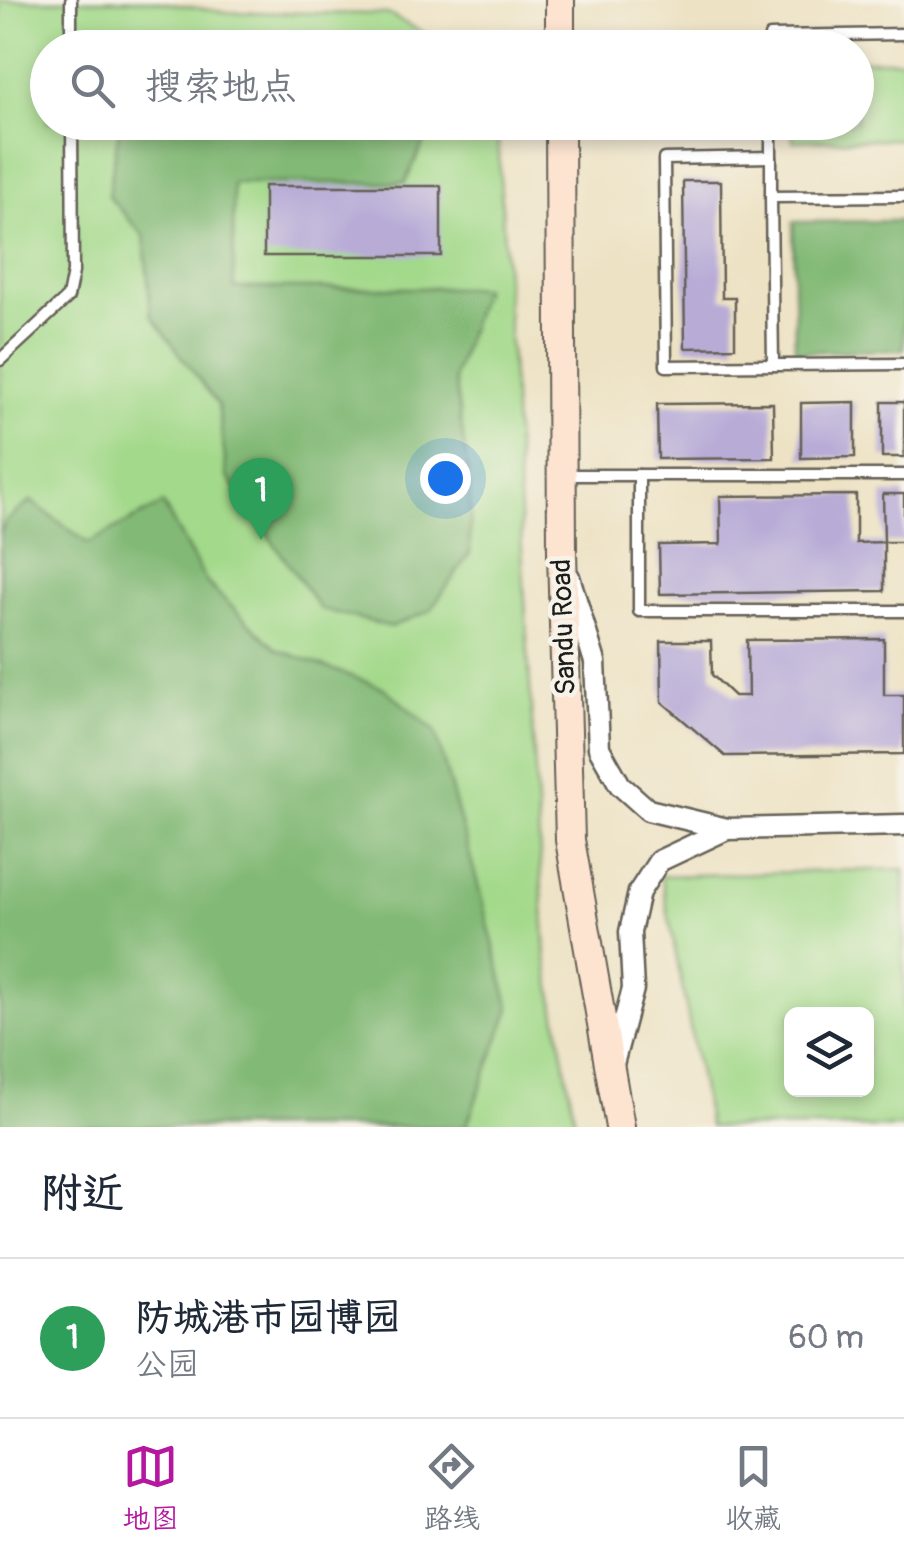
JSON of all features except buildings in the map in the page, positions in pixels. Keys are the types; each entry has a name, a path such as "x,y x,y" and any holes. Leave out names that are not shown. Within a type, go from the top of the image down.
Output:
{"main road":[{"path":"560,0 560,30"},
{"name":"Sandu Road","path":"560,140 562,552 570,840 620,1127"}],"street":[{"path":"562,552 595,662 600,748 620,784 648,810 727,829 904,825"},
{"path":"610,1075 632,989 630,932 638,892 658,861 727,829"}],"lane":[{"path":"71,0 71,30"},
{"path":"874,34 904,34"},
{"path":"0,360 68,297 73,272 72,140"},
{"path":"771,140 773,365"},
{"path":"771,158 664,158 666,366 904,364"},
{"path":"772,197 904,196"},
{"path":"561,474 904,475"},
{"path":"639,474 638,611 904,611"}],"green space":[{"path":"0,0 149,0 223,12 388,14 418,30 30,30 30,140 498,140 546,958 576,1127 0,1127"},
{"path":"874,60 904,60 904,139 874,140"},
{"path":"117,140 425,140 405,183 233,183 234,288 483,288 454,377 470,483 470,553 430,611 391,627 320,609 227,477 218,405 151,315 144,236 108,196"},
{"path":"904,221 904,350 795,352 793,222"},
{"path":"31,501 88,543 163,504 207,583 276,649 384,688 435,731 510,1009 466,1127 0,1127 0,534 6,521"},
{"path":"904,869 904,1127 709,1127 661,876"}],"place":[{"name":"防城港市园博园","path":"261,540"}]}
